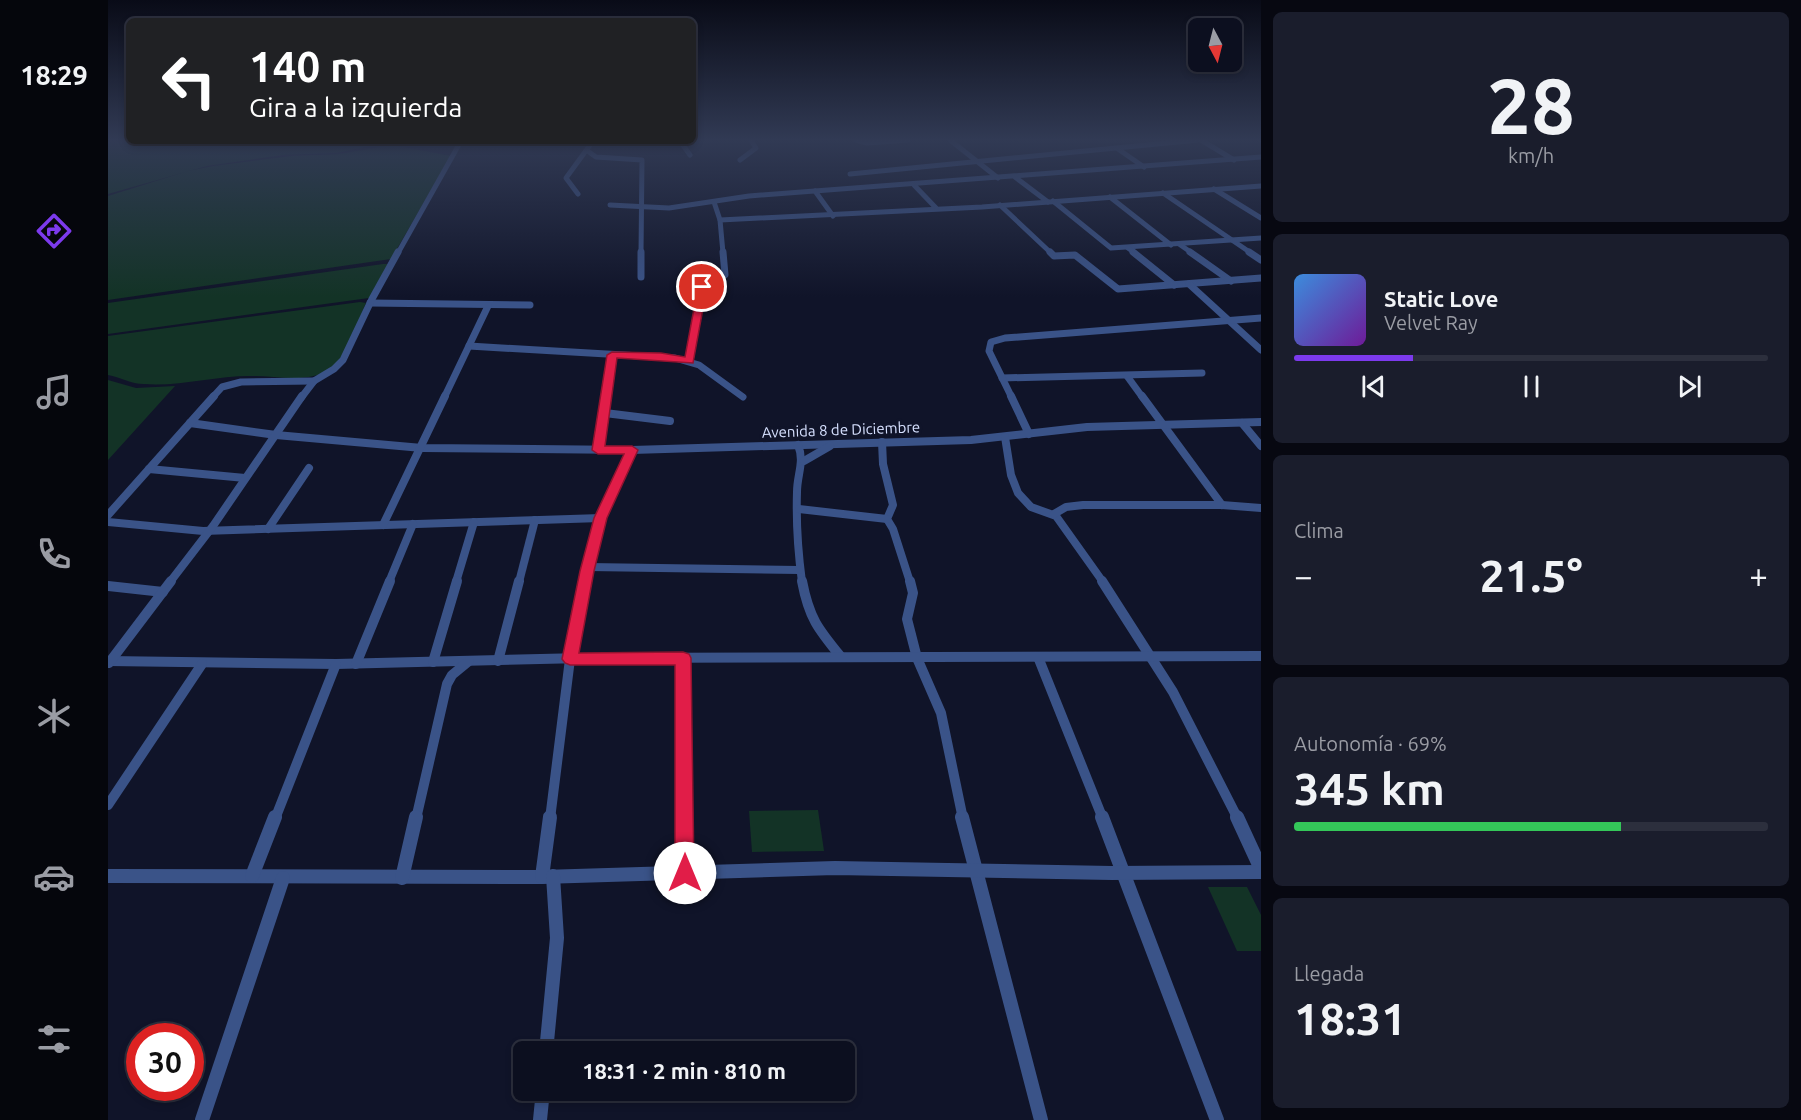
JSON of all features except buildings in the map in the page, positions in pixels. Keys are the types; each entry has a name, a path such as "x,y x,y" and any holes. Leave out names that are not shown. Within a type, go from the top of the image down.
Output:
{"street":[{"path":"109,662 209,531 306,390 314,381 334,369 343,360 370,303 432,192"},
{"path":"641,277 642,192"},
{"path":"610,205 669,208 740,197 799,192"},
{"path":"816,192 833,216"},
{"path":"922,192 936,208"},
{"path":"1037,192 1108,247 1128,248 1261,238"},
{"path":"720,220 833,216 1172,192"},
{"path":"1219,192 1261,218"},
{"path":"1163,193 1261,260"},
{"path":"1110,197 1171,245"},
{"path":"690,361 702,287 725,276 720,220 714,202"},
{"path":"1000,205 1054,256 1075,255 1115,288 1124,290 1261,278"},
{"path":"1251,212 1261,211"},
{"path":"1179,244 1232,281"},
{"path":"1128,248 1174,285"},
{"path":"1189,284 1261,350"},
{"path":"370,303 530,305"},
{"path":"383,525 422,448 488,306"},
{"path":"1029,434 989,351 992,342 1005,338 1261,318"},
{"path":"469,346 661,356 690,361 710,371 743,397"},
{"path":"598,450 612,355"},
{"path":"1002,378 1202,373"},
{"path":"1127,376 1222,505"},
{"path":"279,381 306,390"},
{"path":"108,515 222,387 241,382 314,381"},
{"path":"605,413 670,421"},
{"name":"Avenida 8 de Diciembre","path":"190,423 276,435 422,448 632,450 1005,437 1087,427 1261,422"},
{"path":"1242,423 1261,447"},
{"path":"108,876 547,877 835,868 1125,873 1261,871 1205,750 1153,657 1102,578 1054,514 1034,508 1021,498 1014,485 1006,456 1005,437"},
{"path":"882,442 883,464 893,505 887,519"},
{"path":"804,462 834,444"},
{"path":"798,445 804,462 797,488 799,570 812,617 820,632 842,657"},
{"path":"547,1041 557,938 547,877 570,659 588,567 601,518 632,450"},
{"path":"268,529 309,468"},
{"path":"149,469 245,478"},
{"path":"1054,514 1059,509 1074,506 1222,505 1261,508"},
{"path":"799,509 887,519"},
{"path":"108,522 209,531 601,518"},
{"path":"887,519 893,529 906,575 912,587 913,593 907,619 917,658 941,713 950,765 975,871 1041,1120"},
{"path":"498,660 535,520"},
{"path":"433,662 474,522"},
{"path":"356,664 412,524"},
{"path":"588,567 799,570"},
{"path":"108,586 163,592"},
{"path":"109,662 356,664 683,658 1261,656"},
{"path":"1038,657 1125,873 1217,1120"},
{"path":"683,658 685,873"},
{"path":"402,878 447,684 453,675 469,661"},
{"path":"108,805 202,664"},
{"path":"252,876 336,664"},
{"path":"202,1120 283,878"},
{"path":"540,1120 542,1101"}],"green space":[{"path":"120,192 430,192 391,259 108,300 108,196"},
{"path":"388,264 369,298 108,334 108,303"},
{"path":"366,303 343,355 331,368 314,376 294,378 240,376 185,383 139,384 108,375 108,336"},
{"path":"108,380 136,388 175,386 108,460"},
{"path":"818,810 824,851 752,852 749,811"},
{"path":"1208,887 1247,887 1261,915 1261,951 1237,951"}],"route":[{"path":"685,873 683,658 570,659 587,571 601,518 632,450 598,450 612,355 661,356 690,361 702,287"}]}
